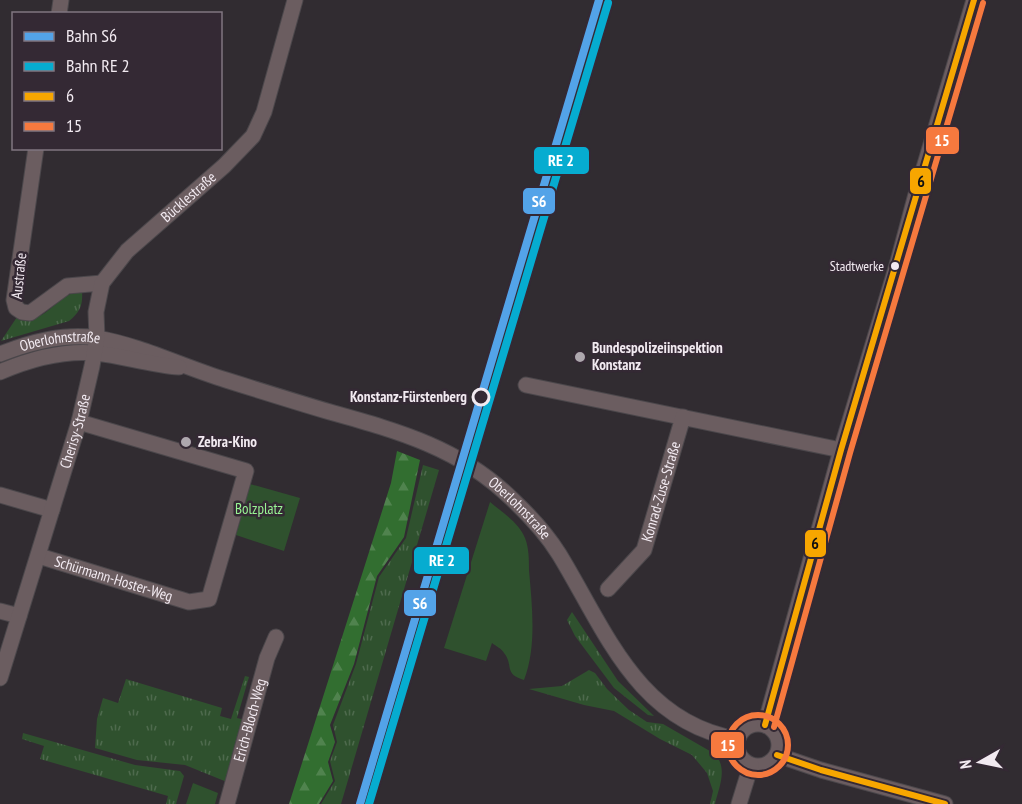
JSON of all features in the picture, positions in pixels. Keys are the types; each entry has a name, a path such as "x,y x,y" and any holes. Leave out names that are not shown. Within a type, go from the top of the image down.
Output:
{"street":[{"name":"Bücklestraße","path":"95,346 96,312 102,283 127,251 224,166 253,136 264,112 295,0"},
{"path":"765,724 841,450 974,0"},
{"name":"Austraße","path":"36,151 14,300 16,308 30,313 67,286 102,283"},
{"name":"Oberlohnstraße","path":"0,354 31,343 59,337 155,366 188,368 428,442 472,465 493,481 533,519 558,553 621,661 659,702 700,729 737,739"},
{"name":"Oberlohnstraße","path":"0,372 23,362 95,346"},
{"name":"Cherisy-Straße","path":"0,678 78,422 95,346"},
{"path":"526,385 841,450"},
{"name":"Konrad-Zuse-Straße","path":"608,589 644,550 682,417"},
{"name":"Schürmann-Hoster-Weg","path":"39,556 189,602 208,599 246,471 78,422"},
{"path":"0,495 52,510"},
{"path":"0,611 19,616"},
{"name":"Erich-Bloch-Weg","path":"227,804 267,658 276,638"},
{"path":"765,724 778,737 777,755 768,764 751,765 738,755 737,739 743,729 748,726 765,724"},
{"path":"777,755 820,770 945,804"},
{"path":"739,804 751,765"}],"green space":[{"path":"82,291 80,308 69,321 1,341 17,317 28,319 37,317 72,293"},
{"path":"397,451 420,460 404,537 377,576 354,664 330,725 335,742 328,762 333,781 319,804 289,804 391,483"},
{"path":"423,465 439,470 341,804 321,804 335,781 330,761 337,742 333,725 356,664 379,577 406,538"},
{"name":"Bolzplatz","path":"250,484 300,498 284,551 236,535"},
{"path":"490,502 519,527 527,546 533,626 531,654 524,680 513,675 507,657 492,643 486,661 444,648"},
{"path":"572,612 618,681 654,716 648,715 614,688 575,636 567,620"},
{"path":"589,670 595,673 607,689 629,710 647,722 663,724 715,754 722,772 715,804 710,804 713,791 707,773 692,755 614,711 529,689 562,686"},
{"path":"245,676 249,677 237,718 245,720 227,782 185,765 137,760 95,748 97,719 103,698 118,703 126,679 222,708 220,716 231,719"},
{"path":"23,733 135,765 180,771 184,776 176,804 166,804 168,796 40,759 44,746 22,739"},
{"path":"193,783 218,793 215,804 186,804"}],"rail line":[{"name":"S6","path":"360,804 599,0"}],"transit line":[{"name":"6","path":"765,725 841,450 974,0"},
{"path":"369,804 608,3"},
{"name":"15","path":"774,727 850,453 983,3"},
{"name":"15","path":"752,715 764,715 775,720 783,728 788,745 786,757 775,770 764,775 752,775 741,770 733,762 728,751 728,739 733,728 741,720 752,715"},
{"name":"6","path":"777,755 821,770 945,804"}],"place":[{"name":"Stadtwerke","path":"895,266"},
{"name":"Bundespolizeiinspektion Konstanz","path":"580,357"},
{"name":"Konstanz-Fürstenberg","path":"481,397"},
{"name":"Zebra-Kino","path":"186,442"}]}
